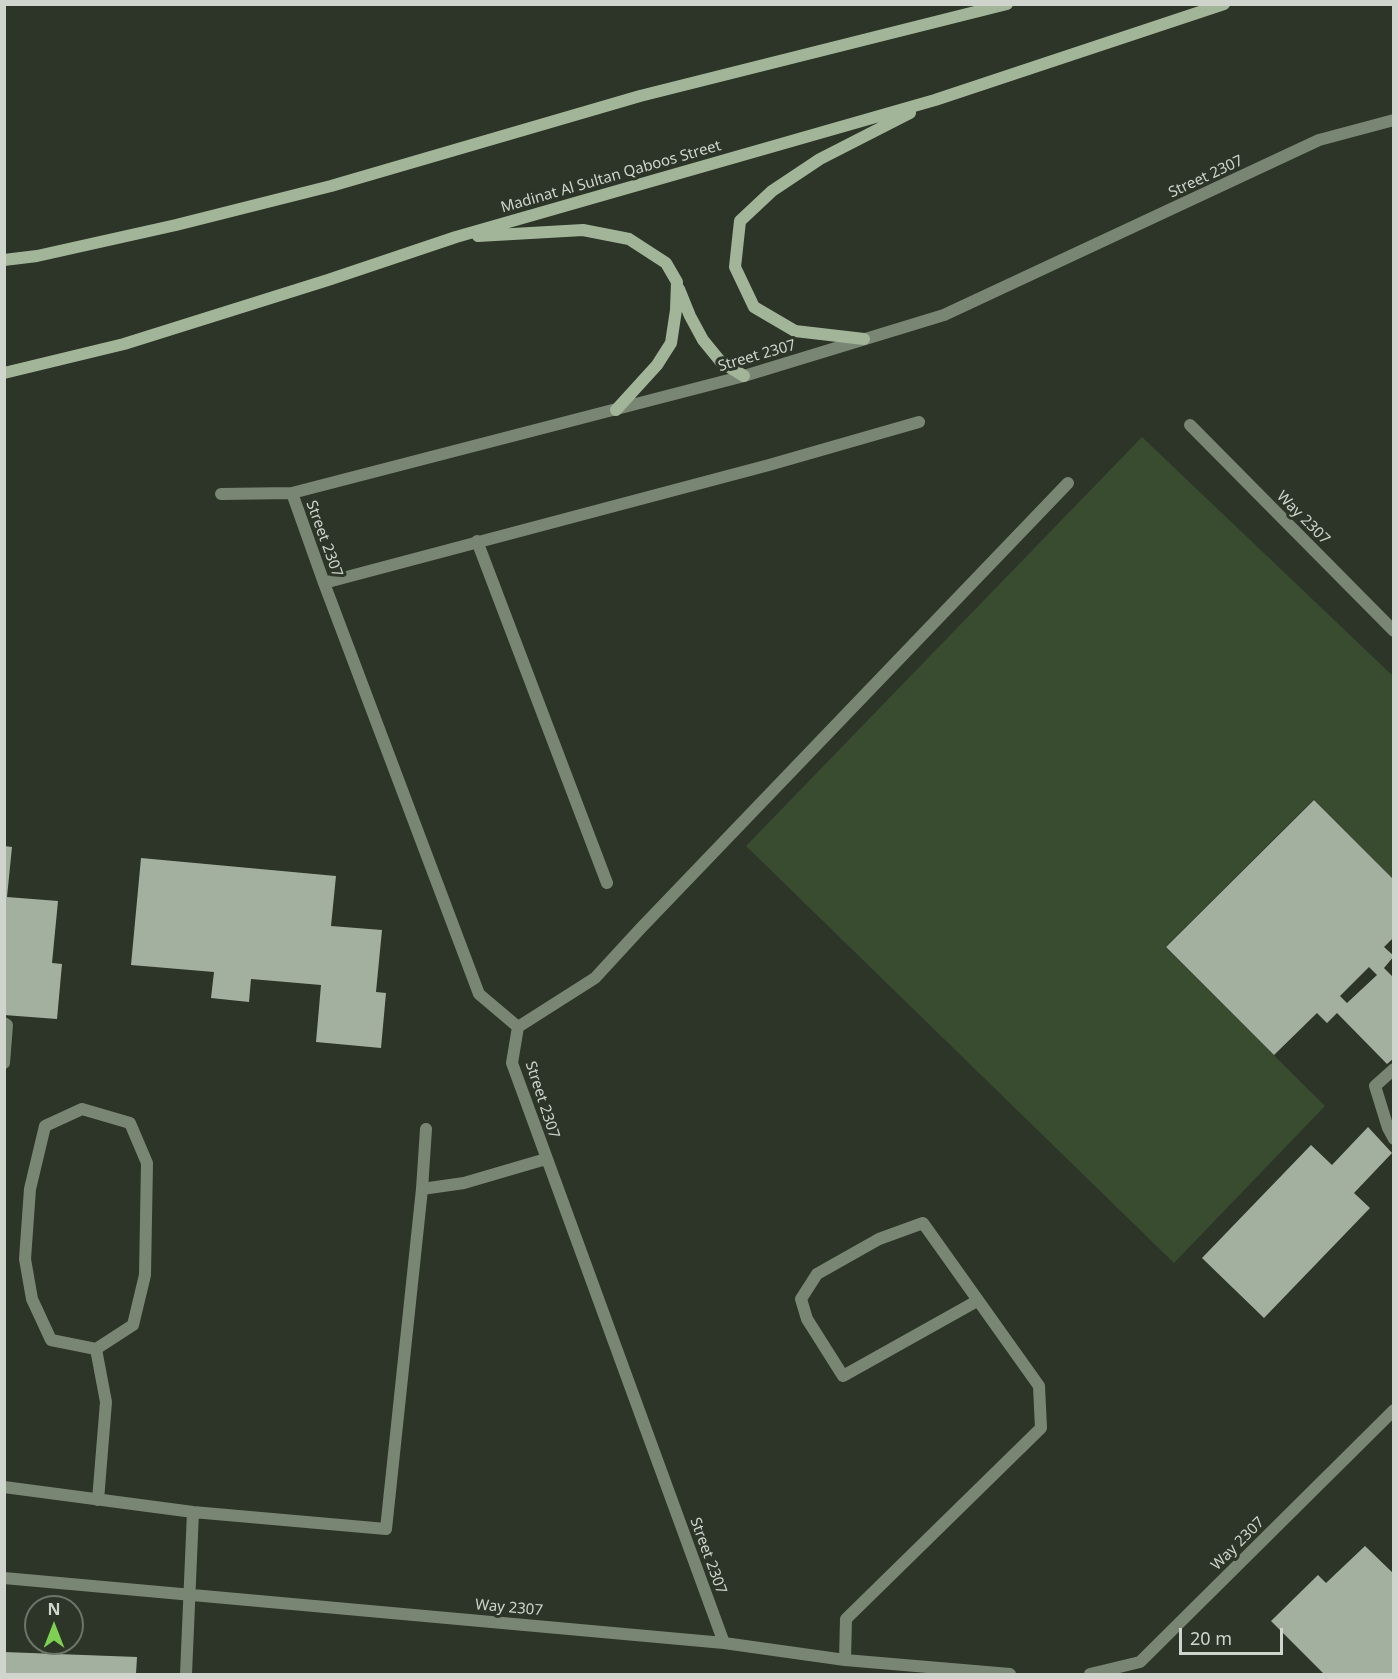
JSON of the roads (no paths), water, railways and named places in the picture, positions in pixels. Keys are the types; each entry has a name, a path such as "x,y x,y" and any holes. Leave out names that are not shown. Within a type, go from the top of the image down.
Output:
{"main road":[{"path":"4,260 37,256 176,225 332,186 640,96 1007,4"},
{"name":"Madinat Al Sultan Qaboos Street","path":"4,373 124,344 456,237 935,100 1224,4"},
{"path":"864,339 795,331 754,307 735,267 740,221 772,191 820,159 935,100"},
{"path":"456,237 583,230 628,239 666,263 703,340 721,362 744,376"},
{"path":"4,255 37,256"},
{"path":"616,410 657,365 671,343 676,310 676,282"}],"street":[{"name":"Street 2307","path":"723,1643 512,1064 518,1027 479,994 292,493 744,376 944,315 1319,141 1394,120"},
{"path":"324,582 769,465 919,422"},
{"name":"Way 2307","path":"1191,425 1394,631"},
{"path":"518,1027 595,978 1068,483"},
{"path":"221,494 292,493"},
{"path":"477,541 607,883"},
{"path":"4,1023 7,1024 4,1063"},
{"path":"1394,1069 1375,1086 1388,1128 1394,1139"},
{"path":"82,1109 130,1123 147,1162 145,1275 132,1325 96,1349 51,1340 32,1299 25,1259 30,1190 45,1126 82,1109"},
{"path":"4,1487 193,1512 386,1529 422,1189 426,1129"},
{"path":"422,1189 464,1183 546,1159"},
{"path":"845,1660 846,1619 1041,1428 1039,1386 924,1223 879,1239 817,1274 801,1299 807,1319 843,1376 977,1301"},
{"path":"96,1349 106,1402 98,1500"},
{"name":"Way 2307","path":"1090,1674 1140,1662 1394,1410"},
{"path":"186,1674 193,1512"},
{"name":"Way 2307","path":"4,1578 723,1643 845,1660 1010,1674"}]}
